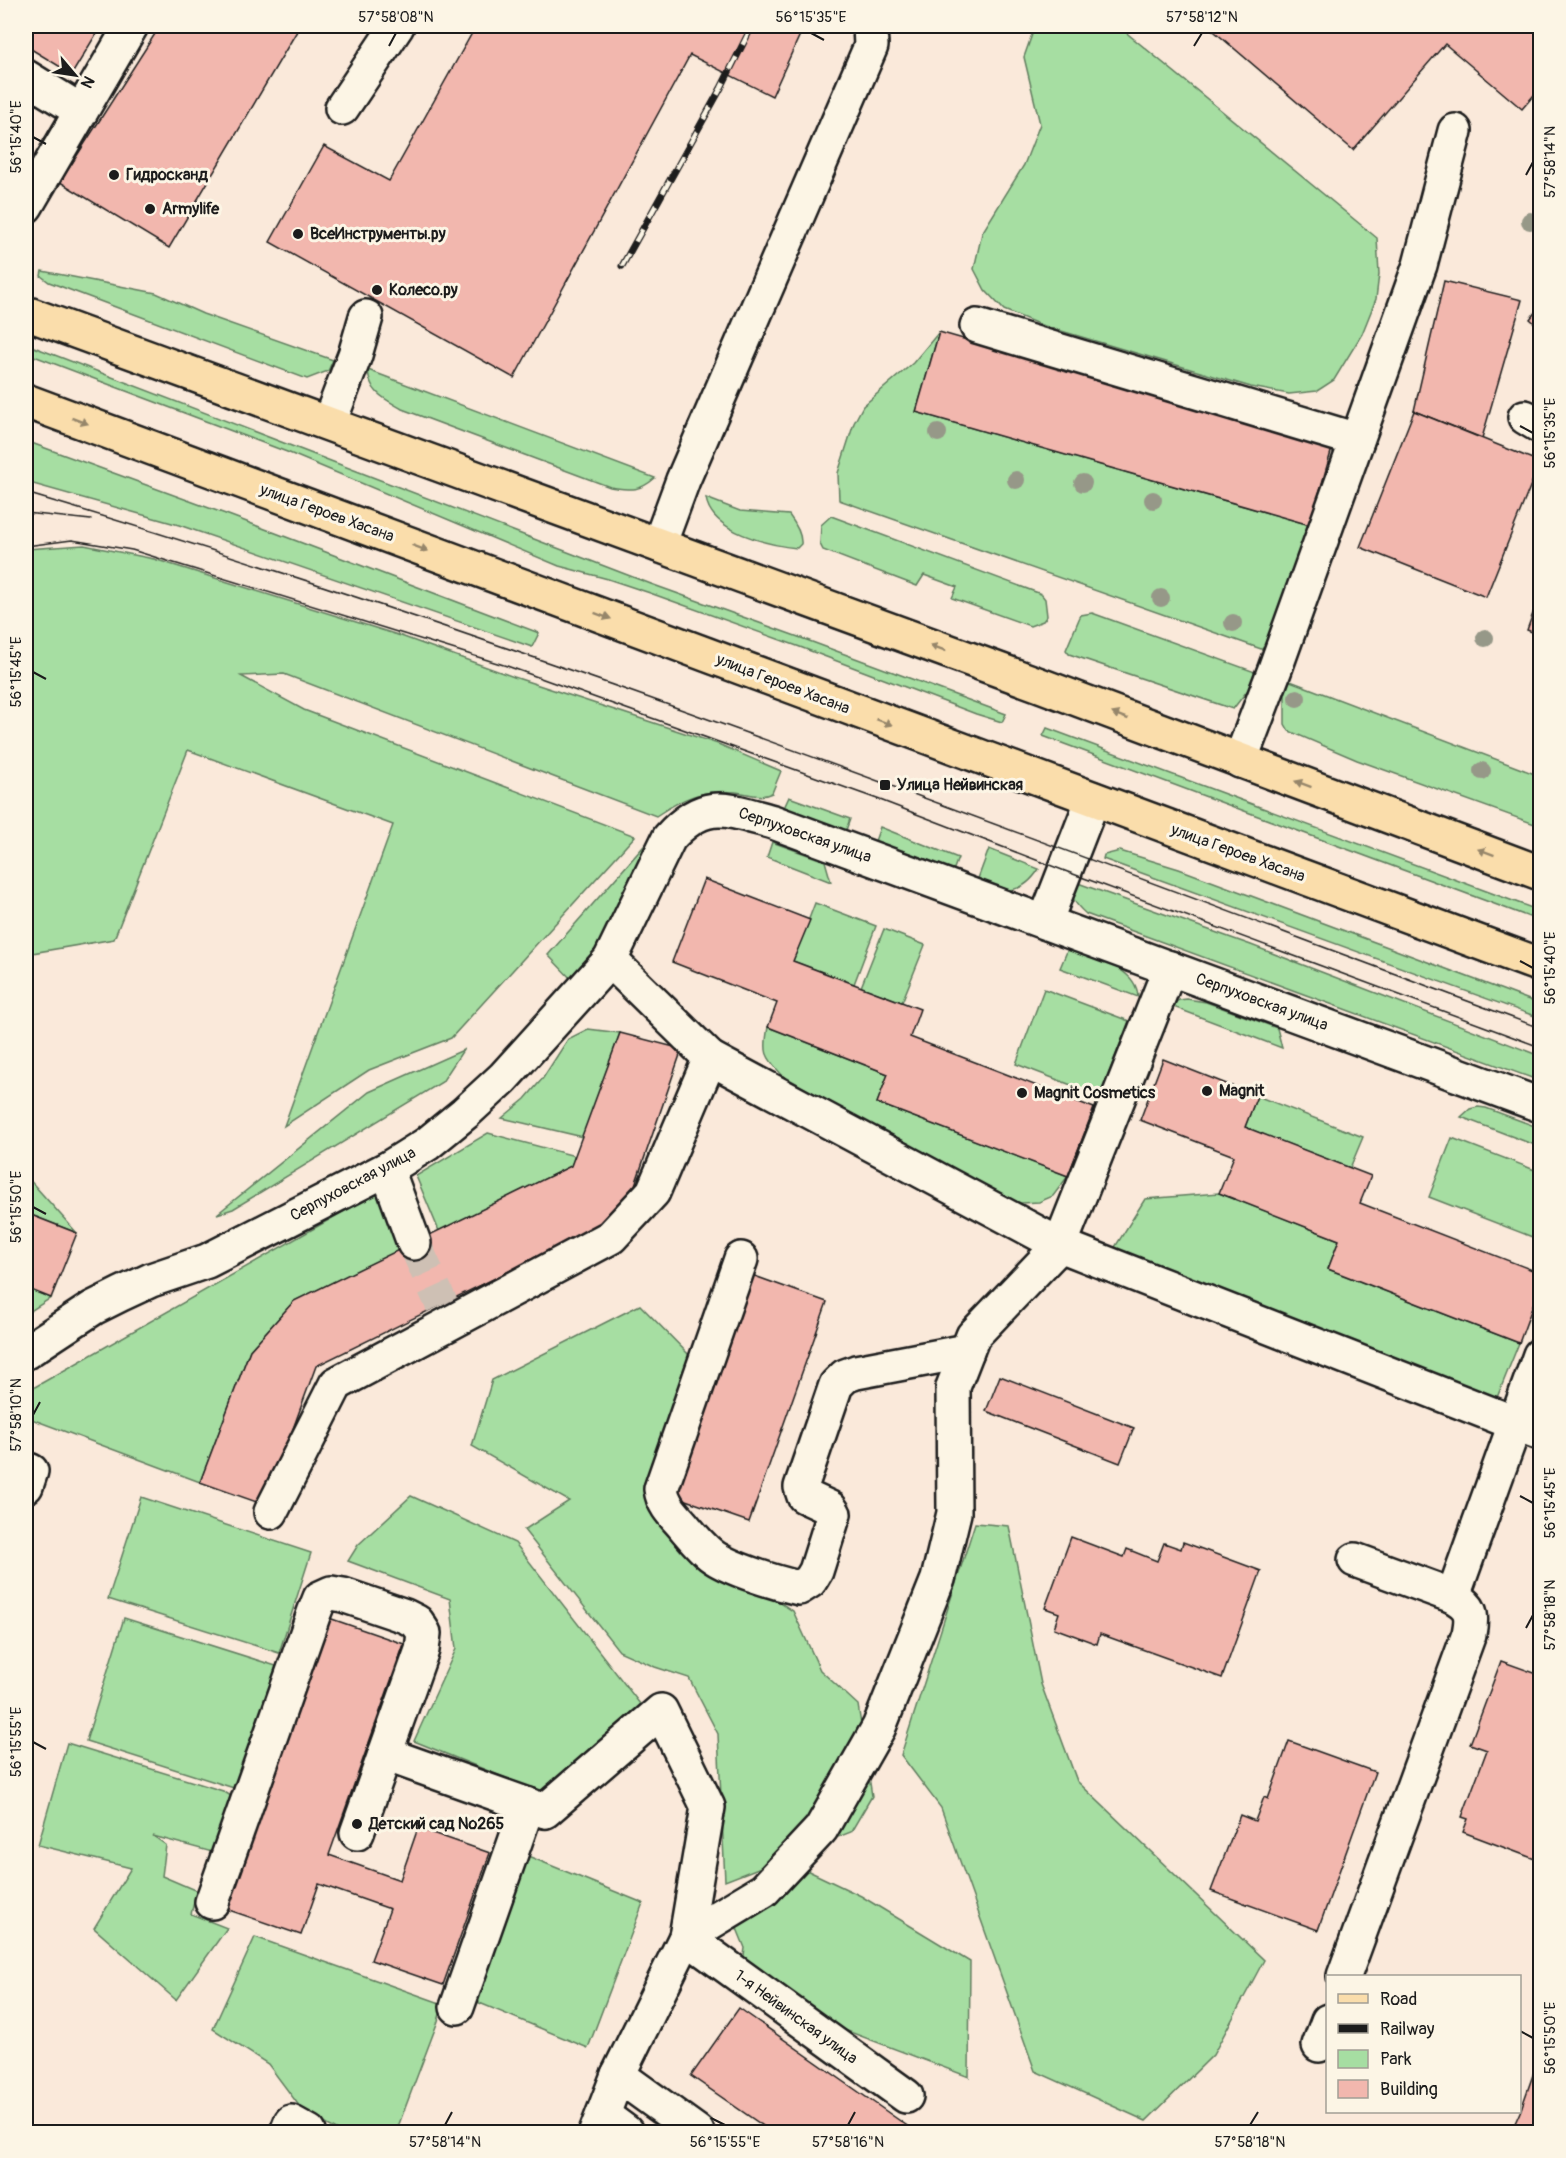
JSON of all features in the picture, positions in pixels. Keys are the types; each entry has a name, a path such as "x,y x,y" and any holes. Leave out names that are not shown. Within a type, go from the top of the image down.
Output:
{"main road":[{"path":"26,313 329,423 1540,873"},
{"name":"улица Героев Хасана","path":"26,401 1540,965"}],"street":[{"path":"26,206 131,26"},
{"path":"342,108 397,26"},
{"path":"658,545 682,480 864,64 871,46 870,26"},
{"path":"26,77 81,111"},
{"path":"1240,761 1420,265 1455,130"},
{"path":"329,423 355,355 366,316"},
{"path":"977,326 1357,440"},
{"path":"1045,922 1093,799"},
{"name":"Серпуховская улица","path":"26,1352 93,1308 151,1280 207,1261 387,1168 427,1144 503,1078 610,960 669,838 682,823 704,811 732,810 773,822 1540,1105"},
{"path":"610,960 710,1058 1060,1245 1528,1428"},
{"path":"686,1937 764,1890 821,1829 879,1727 938,1579 954,1513 953,1387 973,1336 1060,1245 1170,968"},
{"path":"271,1512 336,1384 448,1312 611,1237 653,1192 710,1058"},
{"path":"387,1168 414,1243"},
{"path":"741,1259 661,1488 663,1499 669,1509 698,1543 713,1556 731,1565 799,1588 810,1581 816,1571 834,1514 830,1508 804,1496 801,1487 836,1385 845,1376 856,1372 967,1351"},
{"path":"1453,1596 1528,1428 1540,1355"},
{"path":"26,1469 31,1471 26,1486"},
{"path":"1345,1975 1469,1634 1472,1617 1466,1604 1453,1596 1355,1560"},
{"path":"212,1902 314,1613 320,1598 331,1593 405,1616 417,1622 424,1633 422,1650 357,1833"},
{"path":"384,1754 545,1811 661,1711 708,1808 686,1937 618,2075 608,2127"},
{"path":"457,2007 528,1805"},
{"name":"1-я Нейвинская улица","path":"686,1937 906,2096"},
{"path":"618,2075 698,2133"},
{"path":"287,2133 291,2122 309,2133"}],"green space":[{"path":"1035,26 1118,26 1377,238 1379,274 1376,299 1362,334 1334,380 1317,391 1289,394 1251,387 1041,325 1004,310 985,290 974,269 982,233 1024,165 1040,124 1024,57"},
{"path":"42,271 156,293 203,314 333,360 328,371 307,379 49,282 41,276"},
{"path":"939,332 916,412 1310,525 1264,650 839,500 838,473 854,423 863,406 913,363"},
{"path":"26,344 651,584 1006,714 1002,722 976,714 650,593 559,566 287,452 26,353"},
{"path":"368,370 655,478 644,486 634,489 610,487 402,409 383,398 375,390"},
{"path":"26,441 539,633 532,647 179,525 26,482"},
{"path":"706,498 740,511 789,515 796,525 801,544 797,548 772,544 743,535 718,520 710,510"},
{"path":"831,516 1041,594 1045,599 1047,616 1043,621 1030,626 952,598 957,587 924,575 917,586 823,550 820,544 821,525"},
{"path":"84,545 154,559 401,636 514,677 718,744 781,771 772,793 768,795 713,792 693,796 656,816 284,674 241,676 304,710 635,836 451,1038 369,1070 284,1126 393,825 188,750 114,939 26,954 26,549"},
{"path":"1092,613 1255,672 1258,677 1233,709 1069,654 1066,650 1081,615"},
{"path":"1285,679 1540,776 1540,826 1357,760 1289,731 1285,724"},
{"path":"1047,728 1540,911 1540,921 1043,736"},
{"path":"789,797 850,819 845,833 783,810"},
{"path":"880,827 958,858 952,874 874,844"},
{"path":"772,842 825,861 831,882 767,857"},
{"path":"644,846 642,860 604,944 573,981 548,955"},
{"path":"989,849 1039,869 1026,884 1011,890 976,884"},
{"path":"1120,851 1179,869 1540,1004 1540,1018 1103,859 1104,855"},
{"path":"1075,882 1251,945 1540,1056 1540,1081 1086,914 1072,895"},
{"path":"815,903 876,926 854,984 793,961"},
{"path":"884,929 925,945 902,1002 861,987"},
{"path":"1068,949 1100,960 1121,971 1136,986 1138,997 1060,968"},
{"path":"1044,989 1129,1021 1100,1096 1016,1064"},
{"path":"1179,1000 1206,1002 1277,1028 1282,1048 1171,1006"},
{"path":"768,1027 888,1074 877,1103 1068,1176 1053,1196 1039,1202 1021,1203 975,1187 782,1075 767,1054"},
{"path":"588,1029 620,1033 583,1137 502,1118 525,1099 543,1078 568,1039"},
{"path":"463,1050 442,1082 233,1209 217,1214 369,1092"},
{"path":"1257,1096 1363,1137 1350,1168 1245,1127"},
{"path":"1478,1107 1540,1128 1540,1147 1461,1117 1470,1109"},
{"path":"488,1133 575,1156 571,1166 439,1231 416,1176"},
{"path":"1452,1138 1540,1172 1540,1240 1429,1197"},
{"path":"26,1176 77,1233 26,1213"},
{"path":"378,1192 402,1249 294,1301 250,1350 200,1482 26,1417 26,1392"},
{"path":"1219,1193 1339,1240 1328,1269 1519,1343 1496,1400 1110,1255 1145,1199"},
{"path":"26,1288 51,1298 26,1314"},
{"path":"640,1305 691,1357 657,1451 659,1523 793,1611 820,1670 858,1705 872,1796 851,1832 725,1881 718,1734 689,1678 655,1667 619,1651 524,1530 569,1501 472,1446 492,1380"},
{"path":"411,1496 515,1543 644,1709 611,1730 550,1796 414,1741 456,1649 450,1599 348,1561 358,1545"},
{"path":"141,1497 311,1553 279,1653 108,1599"},
{"path":"975,1523 1009,1526 1041,1684 1077,1781 1264,1960 1213,2055 1146,2121 1035,2071 941,1808 901,1755"},
{"path":"124,1618 276,1666 237,1789 86,1741"},
{"path":"67,1743 223,1791 241,1802 212,1852 153,1836 166,1845 162,1876 197,1891 191,1914 227,1928 176,2000 94,1928 131,1868 38,1845"},
{"path":"523,1854 643,1903 588,2048 465,1997"},
{"path":"798,1866 861,1896 970,1962 969,2077 739,1990 745,1948 736,1926"},
{"path":"255,1937 443,2004 396,2132 340,2132 303,2111 268,2064 213,2029"}],"building":[{"path":"26,26 101,26 72,74 26,46"},
{"path":"160,26 300,26 169,248 60,182"},
{"path":"476,26 804,26 772,96 690,55 514,378 270,242 324,146 389,181"},
{"path":"1208,26 1540,26 1540,88 1522,109 1445,44 1353,150"},
{"path":"1444,281 1522,300 1482,438 1414,411"},
{"path":"1540,306 1540,328 1530,319"},
{"path":"939,332 1333,445 1310,525 916,412"},
{"path":"1414,411 1540,462 1486,597 1360,547"},
{"path":"1540,594 1540,635 1527,630"},
{"path":"704,879 810,920 793,961 920,1009 910,1037 1094,1108 1068,1176 877,1103 888,1074 768,1027 777,1003 672,962"},
{"path":"620,1033 682,1049 635,1185 599,1227 316,1366 265,1505 200,1482 250,1350 294,1301 571,1166"},
{"path":"1163,1059 1257,1096 1245,1127 1371,1176 1360,1203 1540,1273 1540,1286 1519,1343 1328,1269 1339,1240 1219,1193 1234,1156 1140,1120"},
{"path":"26,1213 77,1233 51,1298 26,1288"},
{"path":"752,1275 827,1302 749,1522 674,1496"},
{"path":"1000,1376 1134,1428 1120,1463 986,1411"},
{"path":"1071,1537 1124,1557 1127,1549 1157,1561 1164,1543 1181,1549 1183,1542 1261,1571 1222,1678 1100,1634 1097,1644 1054,1628 1059,1613 1045,1608"},
{"path":"329,1618 404,1644 329,1855 400,1880 418,1828 490,1853 443,1985 371,1960 390,1909 319,1884 301,1935 226,1909"},
{"path":"1501,1661 1540,1675 1540,1861 1463,1832 1468,1819 1462,1817 1487,1750 1470,1744"},
{"path":"1289,1741 1375,1772 1318,1930 1211,1891 1240,1815 1255,1821 1264,1797 1268,1799"},
{"path":"739,2008 916,2132 772,2132 691,2076"},
{"path":"1540,2055 1540,2132 1511,2132"}],"tunnel":[{"path":"414,1243 442,1305"}],"tram line":[{"path":"26,493 218,552 598,680 976,817 1540,1028"},
{"path":"26,513 91,520"},
{"path":"26,546 72,540 132,550 507,666 880,800 1540,1047"}],"railway":[{"path":"622,266 721,88 752,26"}],"place":[{"name":"Гидросканд","path":"114,175"},
{"name":"Armylife","path":"150,209"},
{"name":"ВсеИнструменты.ру","path":"298,234"},
{"name":"Колесо.ру","path":"377,290"},
{"name":"Улица Нейвинская","path":"885,785"},
{"name":"Magnit","path":"1207,1091"},
{"name":"Magnit Cosmetics","path":"1022,1093"},
{"name":"Детский сад №265","path":"357,1824"}]}
